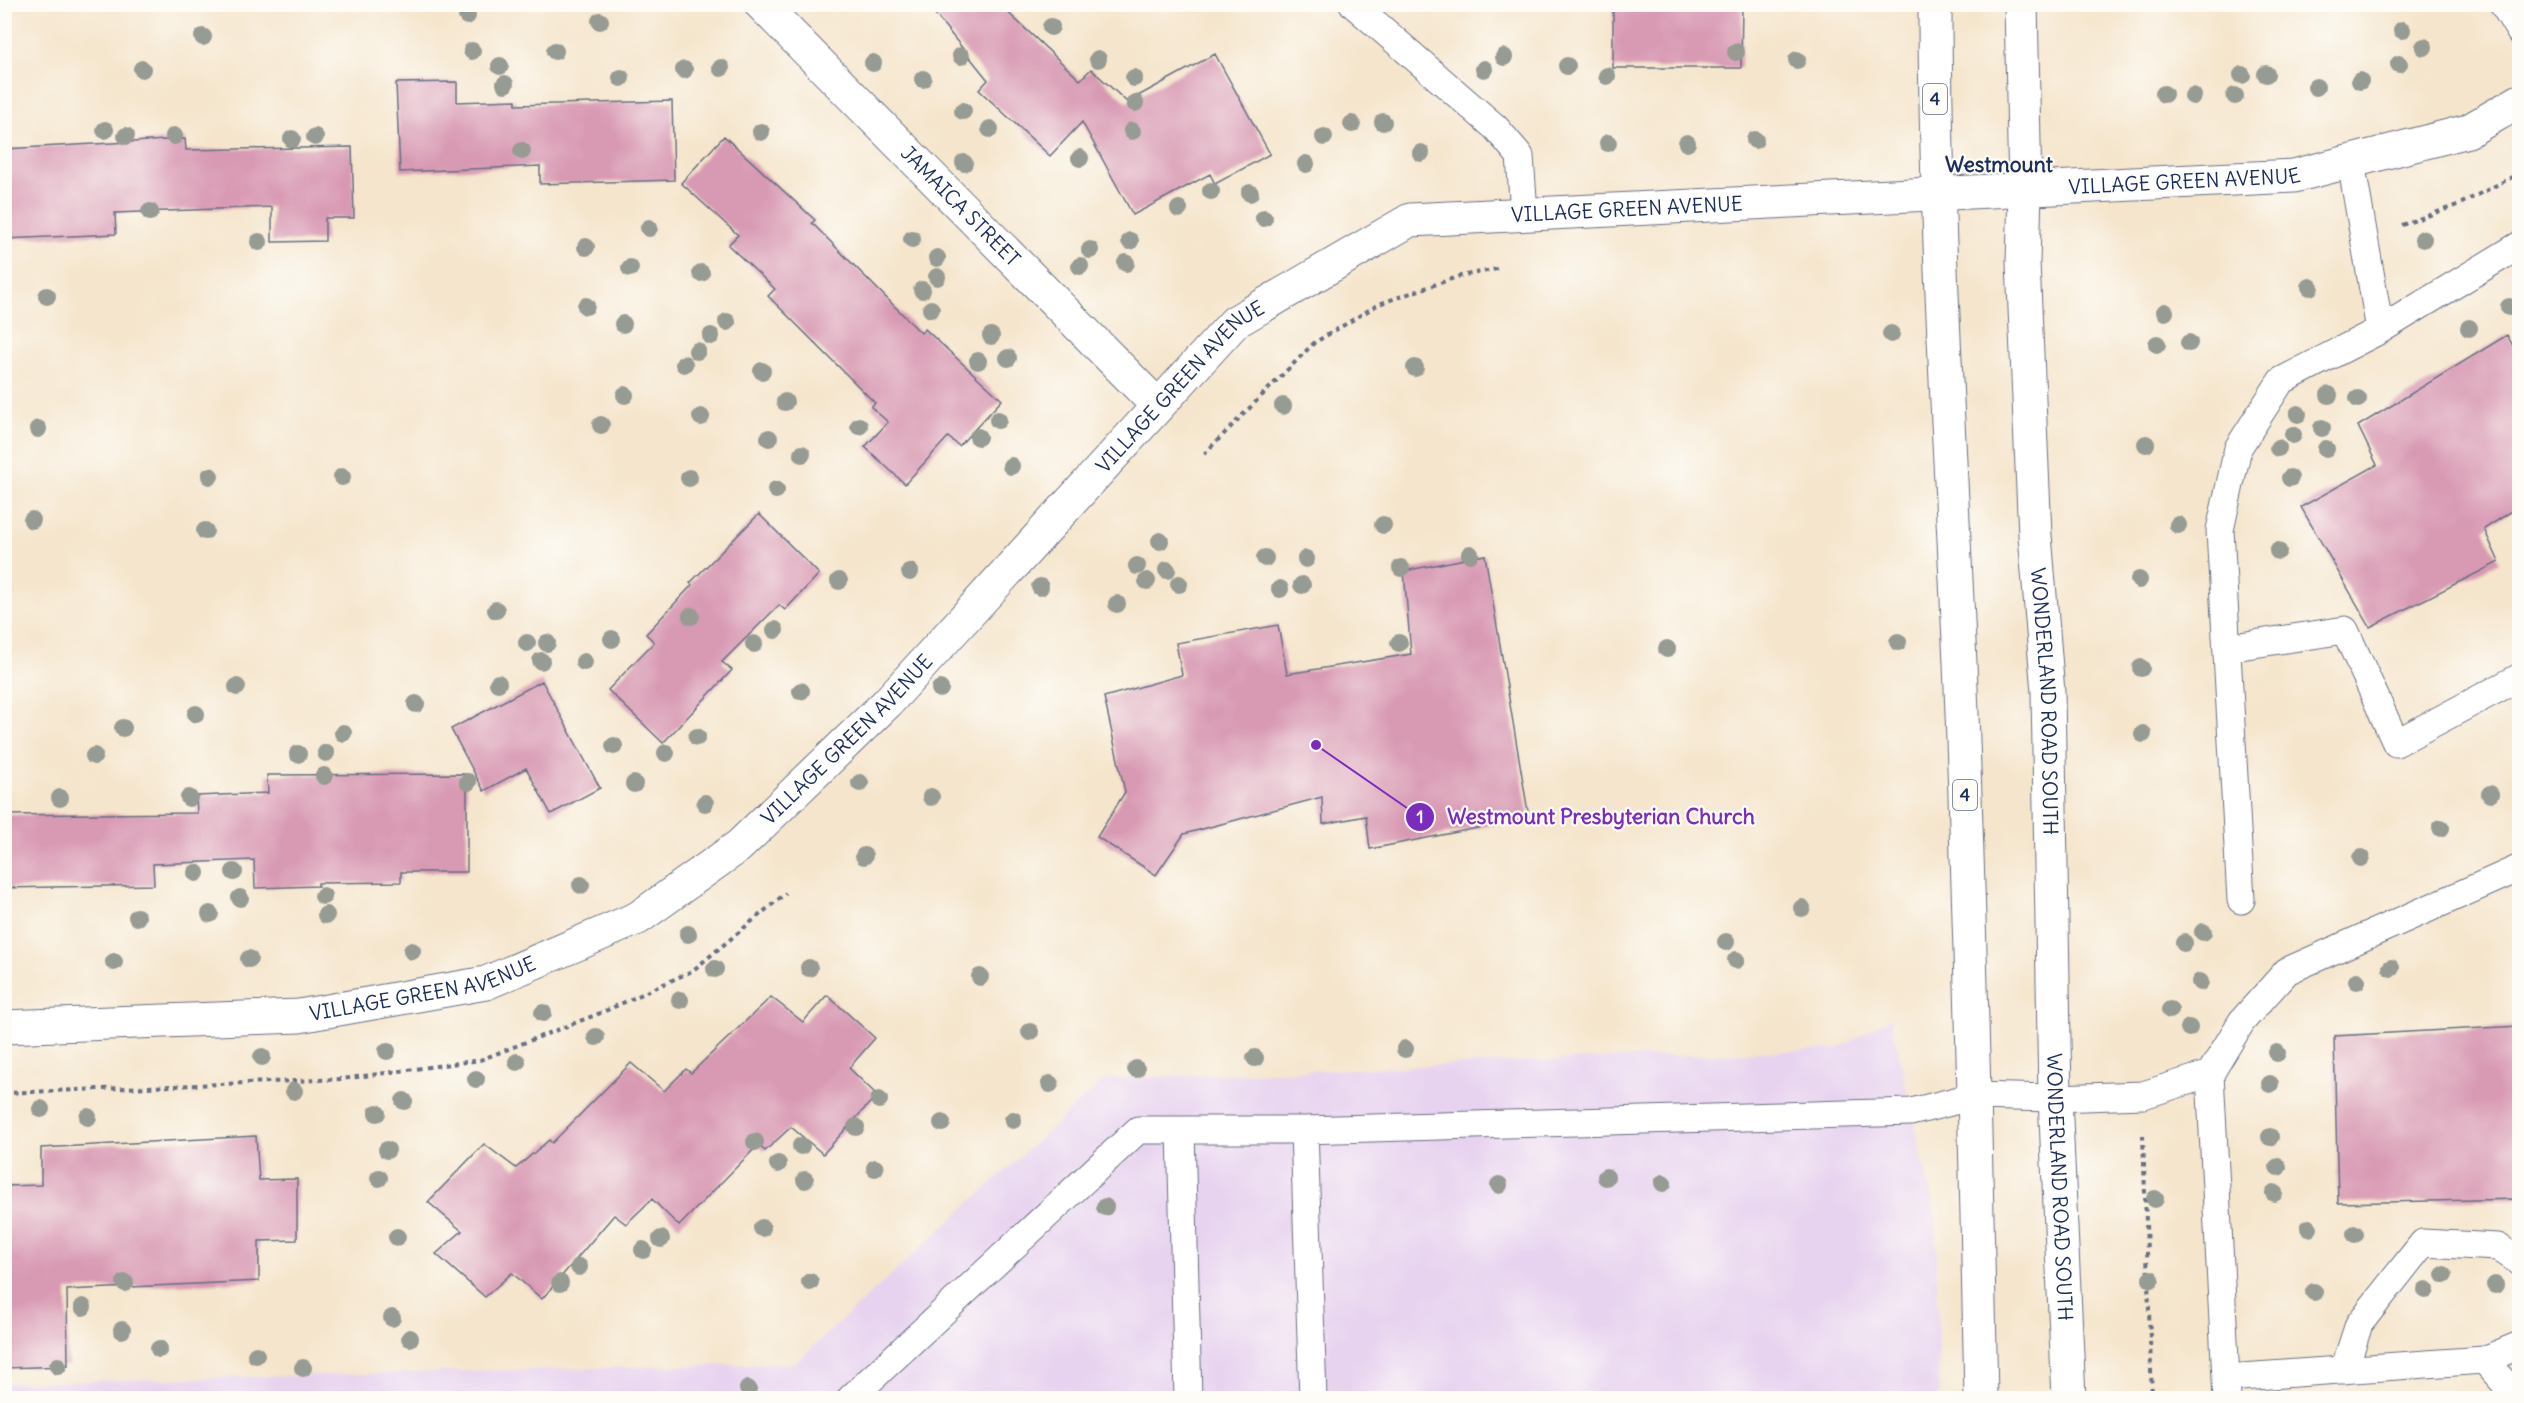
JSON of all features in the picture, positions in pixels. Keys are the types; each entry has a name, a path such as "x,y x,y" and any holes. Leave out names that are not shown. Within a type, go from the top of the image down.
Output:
{"street":[{"name":"JAMAICA STREET","path":"761,4 1158,406"},
{"name":"4","path":"1935,4 1937,193 1961,690 1975,1096 1981,1398"},
{"name":"WONDERLAND ROAD SOUTH","path":"2021,4 2025,190 2023,263 2034,523 2048,692 2055,1098 2068,1398"},
{"name":"VILLAGE GREEN AVENUE","path":"4,1028 299,1016 486,983 638,918 740,846 887,703 1235,322 1410,220 2294,176 2468,131 2520,101"}],"lane":[{"path":"1353,4 1496,128 1520,156 1524,213"},
{"path":"2503,4 2520,32"},
{"path":"2351,162 2380,330"},
{"path":"2241,900 2220,530 2238,448 2281,381 2380,330 2520,245"},
{"path":"2227,648 2345,630 2396,744 2520,677"},
{"path":"2520,868 2287,971 2242,1021 2210,1074 2227,1388 2344,1370 2484,1360 2520,1345"},
{"path":"850,1398 1138,1130 1304,1130 1911,1112 1975,1096 2055,1098 2143,1095 2210,1074"},
{"path":"1304,1130 1313,1398"},
{"path":"1181,1131 1188,1398"},
{"path":"2344,1370 2360,1324 2423,1243 2498,1247 2520,1262"},
{"path":"2484,1360 2518,1398"}],"path":[{"path":"2399,226 2460,204 2520,173"},
{"path":"1204,454 1314,343 1378,304 1460,276 1497,269"},
{"path":"4,1093 342,1079 480,1060 603,1012 692,971 786,893"},
{"path":"2143,1095 2152,1398"}],"shaded area":[{"path":"1891,1018 1936,1220 1939,1398 5,1398 4,1383 795,1363 1105,1079 1837,1049"}],"building":[{"path":"927,4 999,4 1080,80 1091,69 1127,102 1215,54 1270,154 1215,184 1210,174 1133,215 1082,122 1050,156 979,90 988,80"},
{"path":"1613,4 1742,4 1741,68 1613,68"},
{"path":"457,82 457,102 516,100 516,105 672,101 674,180 540,184 540,166 400,172 396,83"},
{"path":"724,136 815,220 812,223 921,333 925,329 1002,400 959,446 948,437 905,484 865,447 888,422 871,407 875,403 768,296 775,289 728,245 738,235 681,183"},
{"path":"185,139 186,150 352,147 354,218 325,218 325,241 272,242 272,207 115,213 116,234 4,239 4,149"},
{"path":"2507,335 2520,359 2520,506 2484,529 2499,562 2370,627 2301,507 2377,465 2358,426"},
{"path":"759,514 819,574 785,610 779,605 722,662 732,670 663,743 608,690 654,642 646,634 692,585 690,583"},
{"path":"1485,555 1529,818 1370,849 1366,816 1323,824 1322,797 1184,834 1156,875 1097,837 1125,792 1104,697 1182,675 1176,643 1278,625 1287,674 1411,654 1404,571"},
{"path":"542,681 600,788 551,814 526,768 484,791 451,729"},
{"path":"467,774 467,872 401,872 401,882 318,883 318,886 255,888 254,860 153,864 154,885 4,888 4,815 197,813 196,796 268,793 267,775"},
{"path":"827,995 875,1038 849,1068 877,1095 823,1154 791,1127 765,1151 758,1145 679,1226 652,1199 626,1224 614,1215 542,1299 512,1273 485,1297 436,1254 462,1231 428,1202 484,1144 516,1168 549,1140 552,1143 631,1063 664,1091 686,1069 691,1073 771,997 803,1022"},
{"path":"2520,1026 2520,1199 2338,1203 2334,1036"},
{"path":"256,1136 259,1180 297,1179 297,1240 259,1241 259,1281 67,1290 68,1366 4,1368 4,1186 41,1185 41,1148"}],"place":[{"name":"Westmount Presbyterian Church","path":"1316,745"}],"district":[{"name":"Westmount","path":"1999,165"}]}
